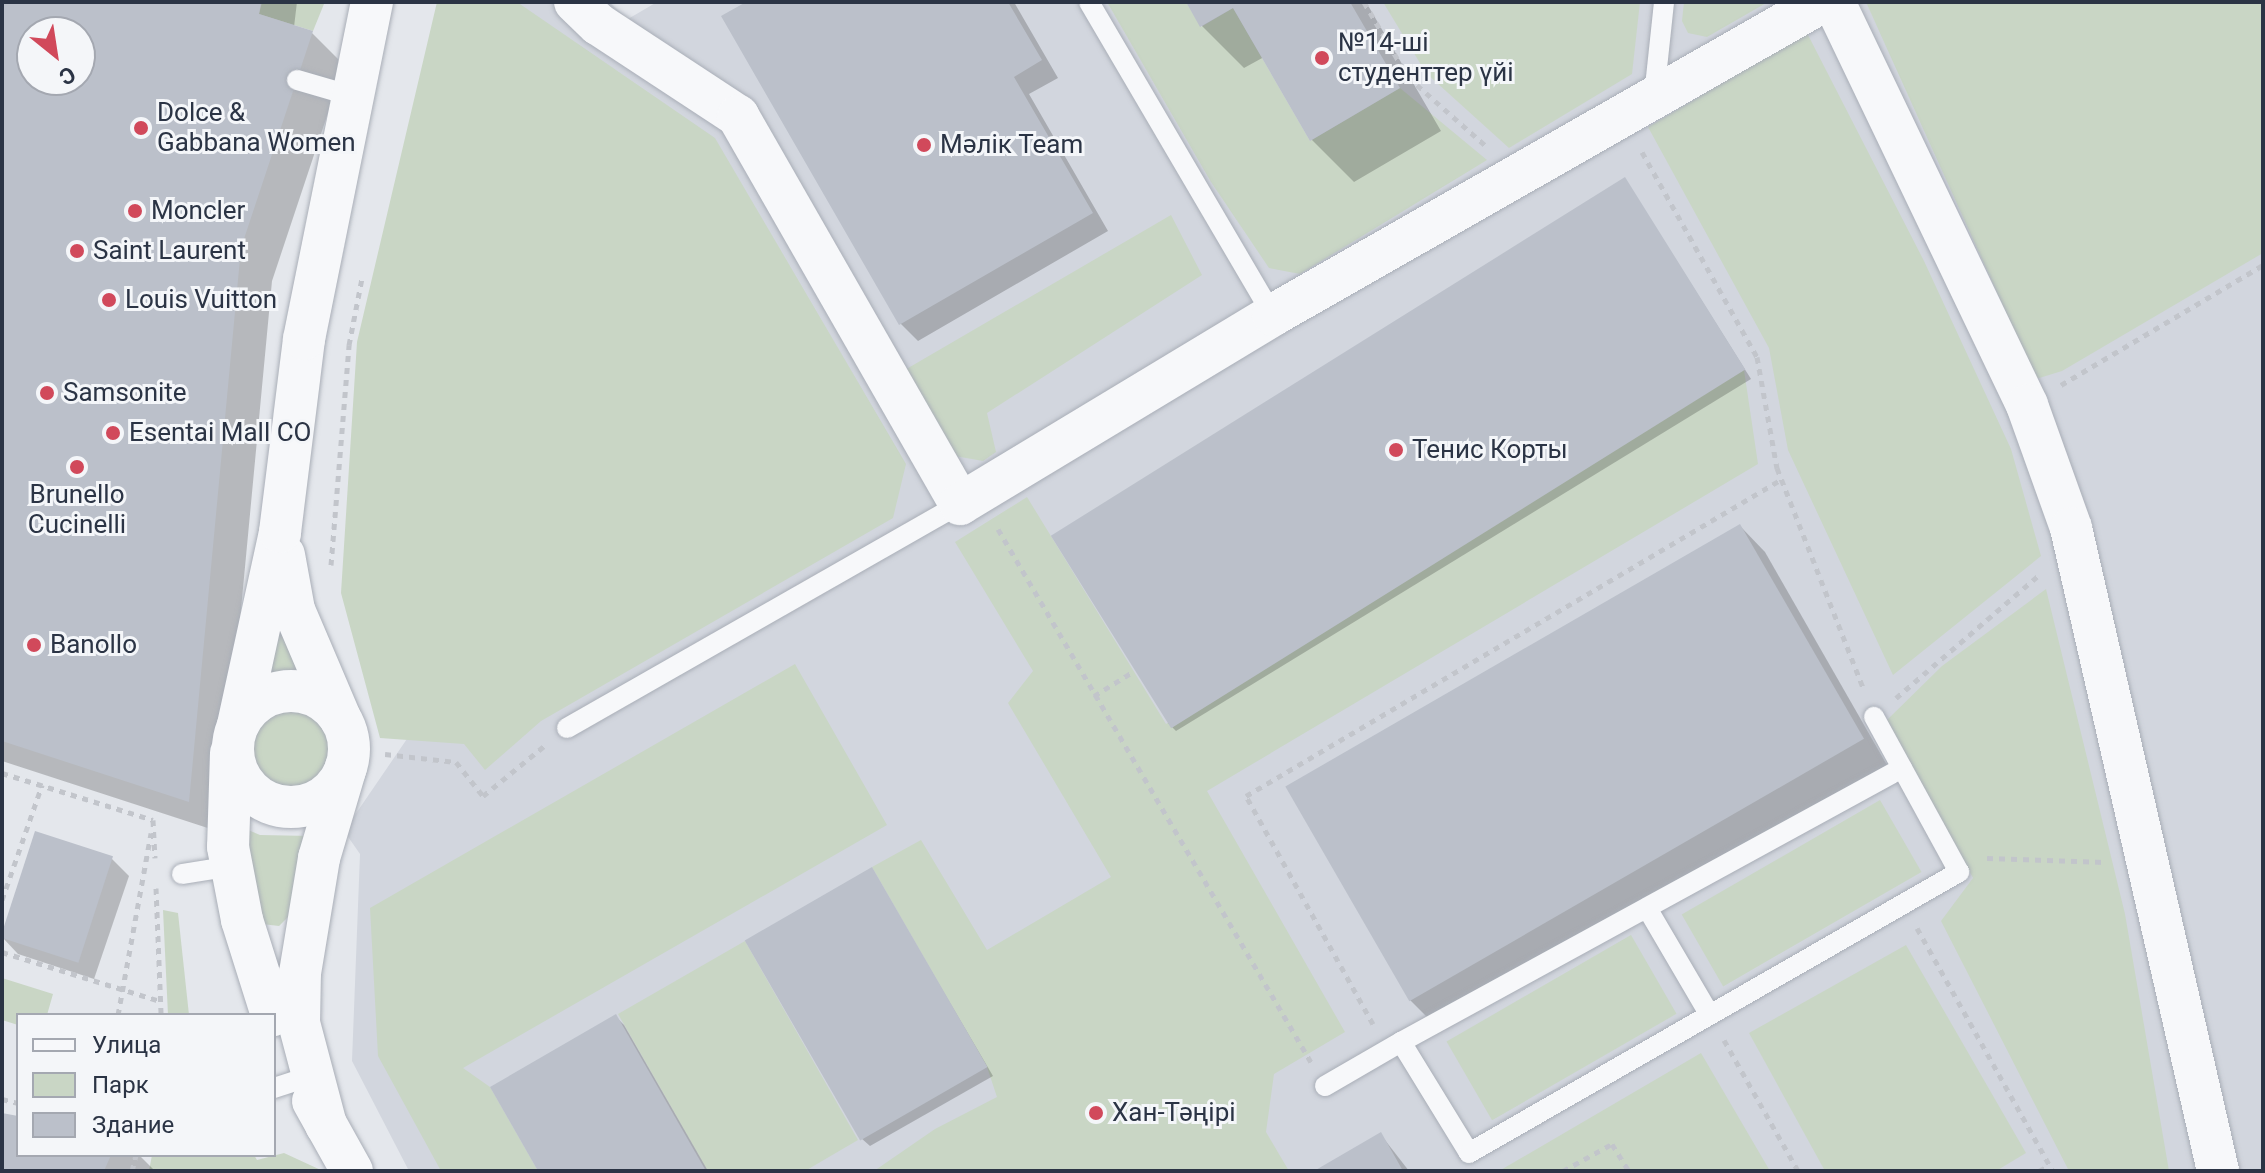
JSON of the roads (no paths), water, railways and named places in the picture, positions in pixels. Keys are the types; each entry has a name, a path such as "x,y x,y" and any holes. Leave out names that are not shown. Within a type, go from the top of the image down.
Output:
{"street":[{"path":"575,2 598,24 738,116 968,499 1273,315 1822,2"},
{"path":"1834,2 2027,405 2086,589 2218,1171"},
{"path":"271,1013 242,920 226,824 235,732 280,532 304,339 352,96 366,7"},
{"path":"280,532 294,610 343,722 349,752 359,760"},
{"path":"343,722 318,698 280,692 261,699 235,732 236,770 247,787 282,806 321,798 359,760"},
{"path":"326,1125 299,1023 300,973 319,858 359,760"},
{"path":"276,1030 288,1084 326,1125 352,1171"}],"lane":[{"path":"1089,2 1273,315"},
{"path":"1654,96 1664,2"},
{"path":"297,80 352,96"},
{"path":"567,728 968,499"},
{"path":"1394,1047 1469,1153 1708,1012 1959,872 1874,717"},
{"path":"1325,1086 1902,768"},
{"path":"182,874 232,866"},
{"path":"1647,908 1708,1012"}],"place":[{"name":"№14-ші студенттер үйі","path":"1322,58"},
{"name":"Dolce & Gabbana Women","path":"141,128"},
{"name":"Мәлік Team","path":"924,145"},
{"name":"Moncler","path":"135,211"},
{"name":"Saint Laurent","path":"77,251"},
{"name":"Louis Vuitton","path":"109,300"},
{"name":"Samsonite","path":"47,393"},
{"name":"Esentai Mall СО","path":"113,433"},
{"name":"Тенис Корты","path":"1396,450"},
{"name":"Brunello Cucinelli","path":"77,467"},
{"name":"Banollo","path":"34,645"},
{"name":"Хан-Тәңірі","path":"1096,1113"}]}
